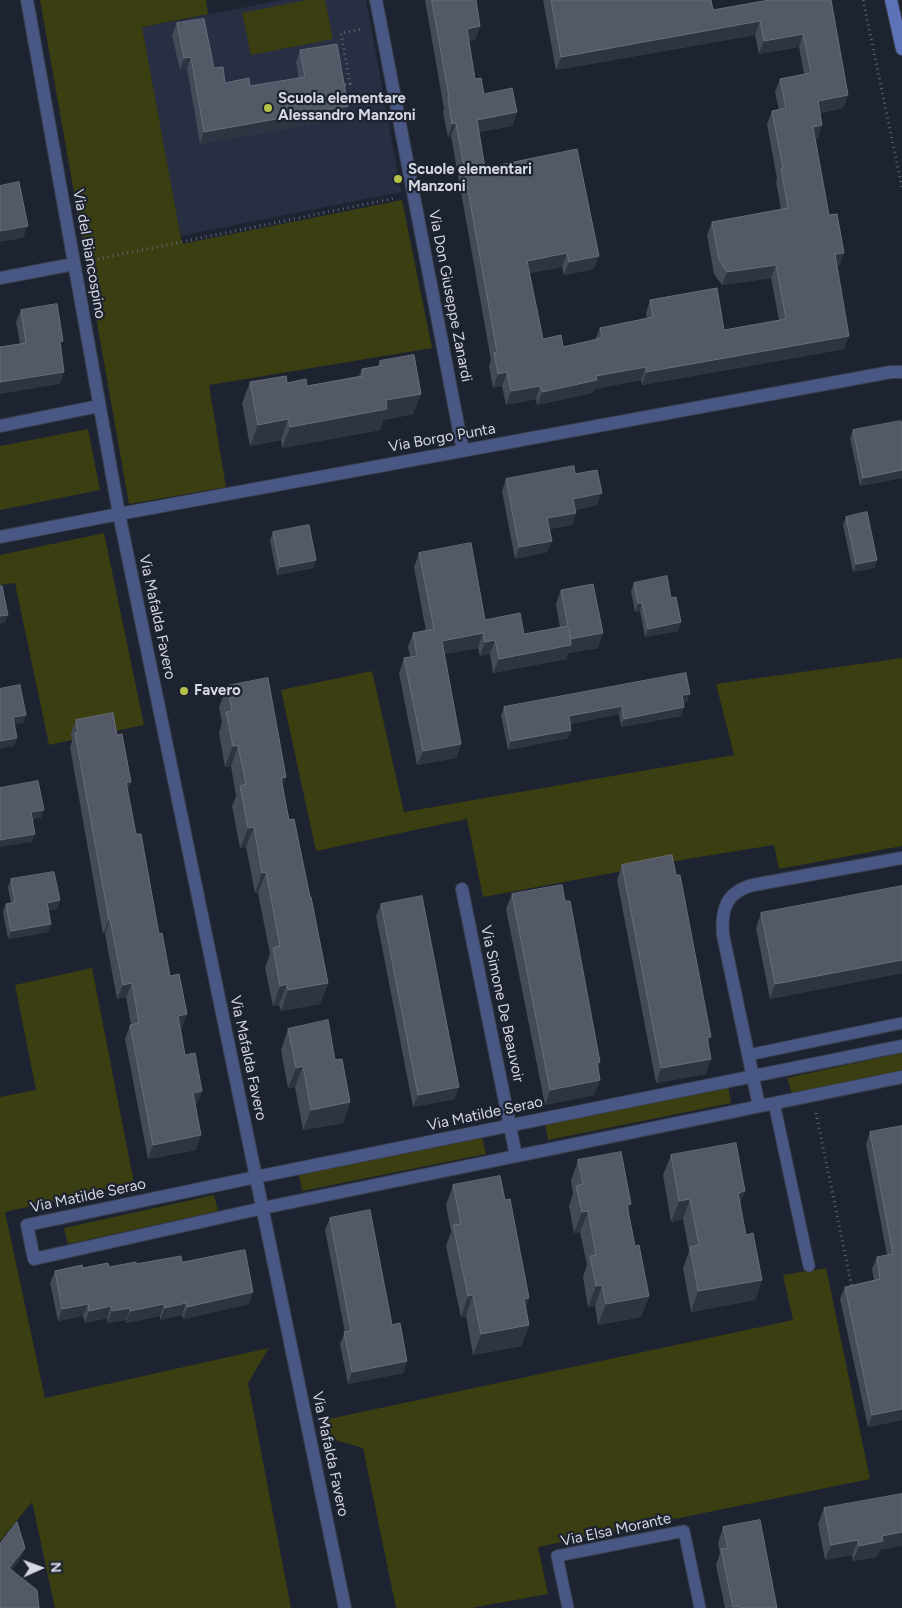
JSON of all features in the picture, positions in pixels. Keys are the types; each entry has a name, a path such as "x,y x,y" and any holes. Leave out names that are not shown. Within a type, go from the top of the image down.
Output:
{"street":[{"name":"Via del Biancospino","path":"27,0 119,514"},
{"name":"Via Don Giuseppe Zanardi","path":"376,0 463,451"},
{"path":"891,0 902,49"},
{"path":"0,278 74,264"},
{"name":"Via Borgo Punta","path":"0,538 119,514 898,371"},
{"path":"0,426 99,406"},
{"name":"Via Mafalda Favero","path":"119,514 345,1608"},
{"path":"759,1106 723,935 723,913 730,898 741,889 753,885 902,858"},
{"name":"Via Simone De Beauvoir","path":"462,889 516,1156"},
{"name":"Via Matilde Serao","path":"902,1046 256,1177 27,1226 34,1259 263,1208 902,1077"}],"lane":[{"path":"748,1055 902,1023"},
{"path":"774,1103 809,1266"},
{"name":"Via Elsa Morante","path":"568,1608 557,1556 684,1531 700,1608"}],"path":[{"path":"864,0 902,187"},
{"path":"338,86 350,84 341,33 381,26"},
{"path":"74,264 414,195"},
{"path":"815,1109 854,1296"}],"shaded area":[{"path":"283,0 366,0 401,192 180,236 142,27"}],"green space":[{"path":"40,0 206,0 208,14 142,27 182,244 402,200 432,348 209,385 226,487 129,504"},
{"path":"307,0 325,0 333,39 251,55 242,13"},
{"path":"88,429 100,490 0,510 0,446"},
{"path":"104,533 144,725 49,745 15,583 0,585 0,555"},
{"path":"902,658 902,846 779,869 774,845 483,897 467,819 316,851 281,690 372,671 404,812 734,755 716,684"},
{"path":"92,968 134,1183 5,1212 45,1398 269,1348 248,1383 291,1608 55,1608 32,1502 0,1541 0,1097 36,1090 15,985"},
{"path":"902,1053 902,1071 792,1093 787,1078"},
{"path":"728,1086 731,1103 548,1140 545,1123"},
{"path":"482,1136 486,1154 302,1191 299,1174"},
{"path":"214,1195 218,1211 68,1244 64,1228"},
{"path":"826,1268 870,1479 538,1547 548,1594 471,1608 396,1608 363,1448 328,1438 324,1420 793,1320 783,1275"}],"building":[{"path":"432,0 476,0 480,26 467,29 475,79 481,78 484,94 512,88 517,112 477,120 485,168 577,149 599,256 569,262 567,253 527,261 543,339 561,335 563,347 602,338 600,328 653,317 650,300 717,288 724,330 786,319 776,265 727,272 719,260 712,222 788,208 781,169 783,168 772,111 786,108 780,79 811,73 803,34 764,41 760,21 561,57 551,0 711,0 713,10 769,0 831,0 848,95 818,101 822,125 813,127 829,215 837,214 844,253 835,254 849,336 646,372 646,367 596,376 597,380 542,392 540,386 511,391 507,372 498,374 494,353 497,352 456,123 452,124"},
{"name":"Scuola elementare Alessandro Manzoni","path":"204,19 214,68 223,67 225,83 249,78 250,86 305,77 300,50 337,44 348,106 204,132 191,57 184,58 177,23"},
{"path":"19,182 28,226 0,231 0,186"},
{"path":"57,304 63,341 60,342 64,372 0,382 0,347 26,343 21,310"},
{"path":"414,355 421,394 386,400 387,409 290,427 288,419 258,425 250,382 286,376 287,383 306,379 307,386 363,376 362,369 380,366 380,361"},
{"path":"901,421 902,470 863,478 853,430"},
{"path":"574,466 575,474 597,470 602,493 573,499 576,513 547,518 552,541 519,547 506,479"},
{"path":"867,512 877,560 856,564 846,517"},
{"path":"309,525 316,560 280,567 273,532"},
{"path":"471,543 485,620 520,613 524,634 568,626 561,590 593,584 603,633 570,639 571,645 499,659 495,640 485,642 483,633 442,641 461,744 423,751 404,658 417,656 413,633 434,629 419,553"},
{"path":"667,576 671,598 676,597 681,622 648,629 642,603 638,603 634,583"},
{"path":"0,586 2,586 8,615 0,616"},
{"path":"686,673 690,694 682,695 684,707 624,719 622,706 569,716 571,730 511,741 504,707"},
{"path":"268,678 286,777 281,778 289,820 294,819 328,983 288,990 287,984 280,986 273,948 280,946 266,872 262,873 254,827 248,828 240,786 246,784 238,746 233,746 226,712 232,711 227,686"},
{"path":"20,685 26,715 13,717 17,738 0,741 0,689"},
{"path":"113,713 117,735 122,734 131,782 126,782 136,834 141,834 159,934 162,933 170,976 179,974 187,1014 178,1016 185,1055 195,1053 202,1091 193,1093 201,1135 153,1145 130,1025 139,1023 132,983 123,985 109,920 75,733 78,733 76,720"},
{"path":"38,781 44,810 31,812 35,834 0,840 0,788"},
{"path":"672,855 676,875 680,875 711,1037 707,1037 711,1059 661,1068 622,865"},
{"path":"54,872 60,900 47,903 51,924 11,931 6,904 15,902 11,879"},
{"path":"562,885 565,901 570,901 600,1062 597,1063 600,1080 550,1090 512,894"},
{"path":"902,886 902,960 775,984 761,913"},
{"path":"422,896 459,1087 418,1095 381,904"},
{"path":"328,1020 335,1060 342,1059 350,1102 311,1110 303,1066 296,1068 288,1029"},
{"path":"902,1126 902,1409 872,1415 845,1287 880,1279 877,1257 893,1254 870,1132"},
{"path":"736,1143 745,1191 738,1193 746,1235 753,1233 762,1280 698,1291 690,1247 699,1245 690,1199 679,1201 671,1155"},
{"path":"621,1152 631,1204 627,1205 635,1246 639,1245 649,1296 606,1304 602,1285 596,1286 590,1256 596,1255 588,1211 582,1212 576,1186 583,1184 578,1160"},
{"path":"500,1176 505,1200 510,1199 529,1298 524,1299 529,1325 481,1334 473,1295 468,1296 453,1225 461,1224 453,1185"},
{"path":"370,1210 392,1325 400,1323 407,1361 352,1372 344,1332 351,1331 330,1218"},
{"path":"245,1250 253,1292 187,1307 186,1303 165,1308 164,1304 130,1311 130,1308 112,1311 111,1306 89,1311 88,1304 62,1309 55,1271 82,1265 83,1268 108,1263 109,1267 181,1256 182,1262"},
{"path":"902,1494 902,1532 882,1536 883,1541 859,1546 858,1540 831,1545 824,1508"},
{"path":"760,1520 777,1608 733,1607 721,1549 728,1548 723,1527"},
{"path":"17,1522 25,1548 9,1568 37,1590 39,1608 0,1608 0,1544"}],"place":[{"name":"Scuola elementare Alessandro Manzoni","path":"268,108"},
{"name":"Scuole elementari Manzoni","path":"398,179"},
{"name":"Favero","path":"184,691"}]}
